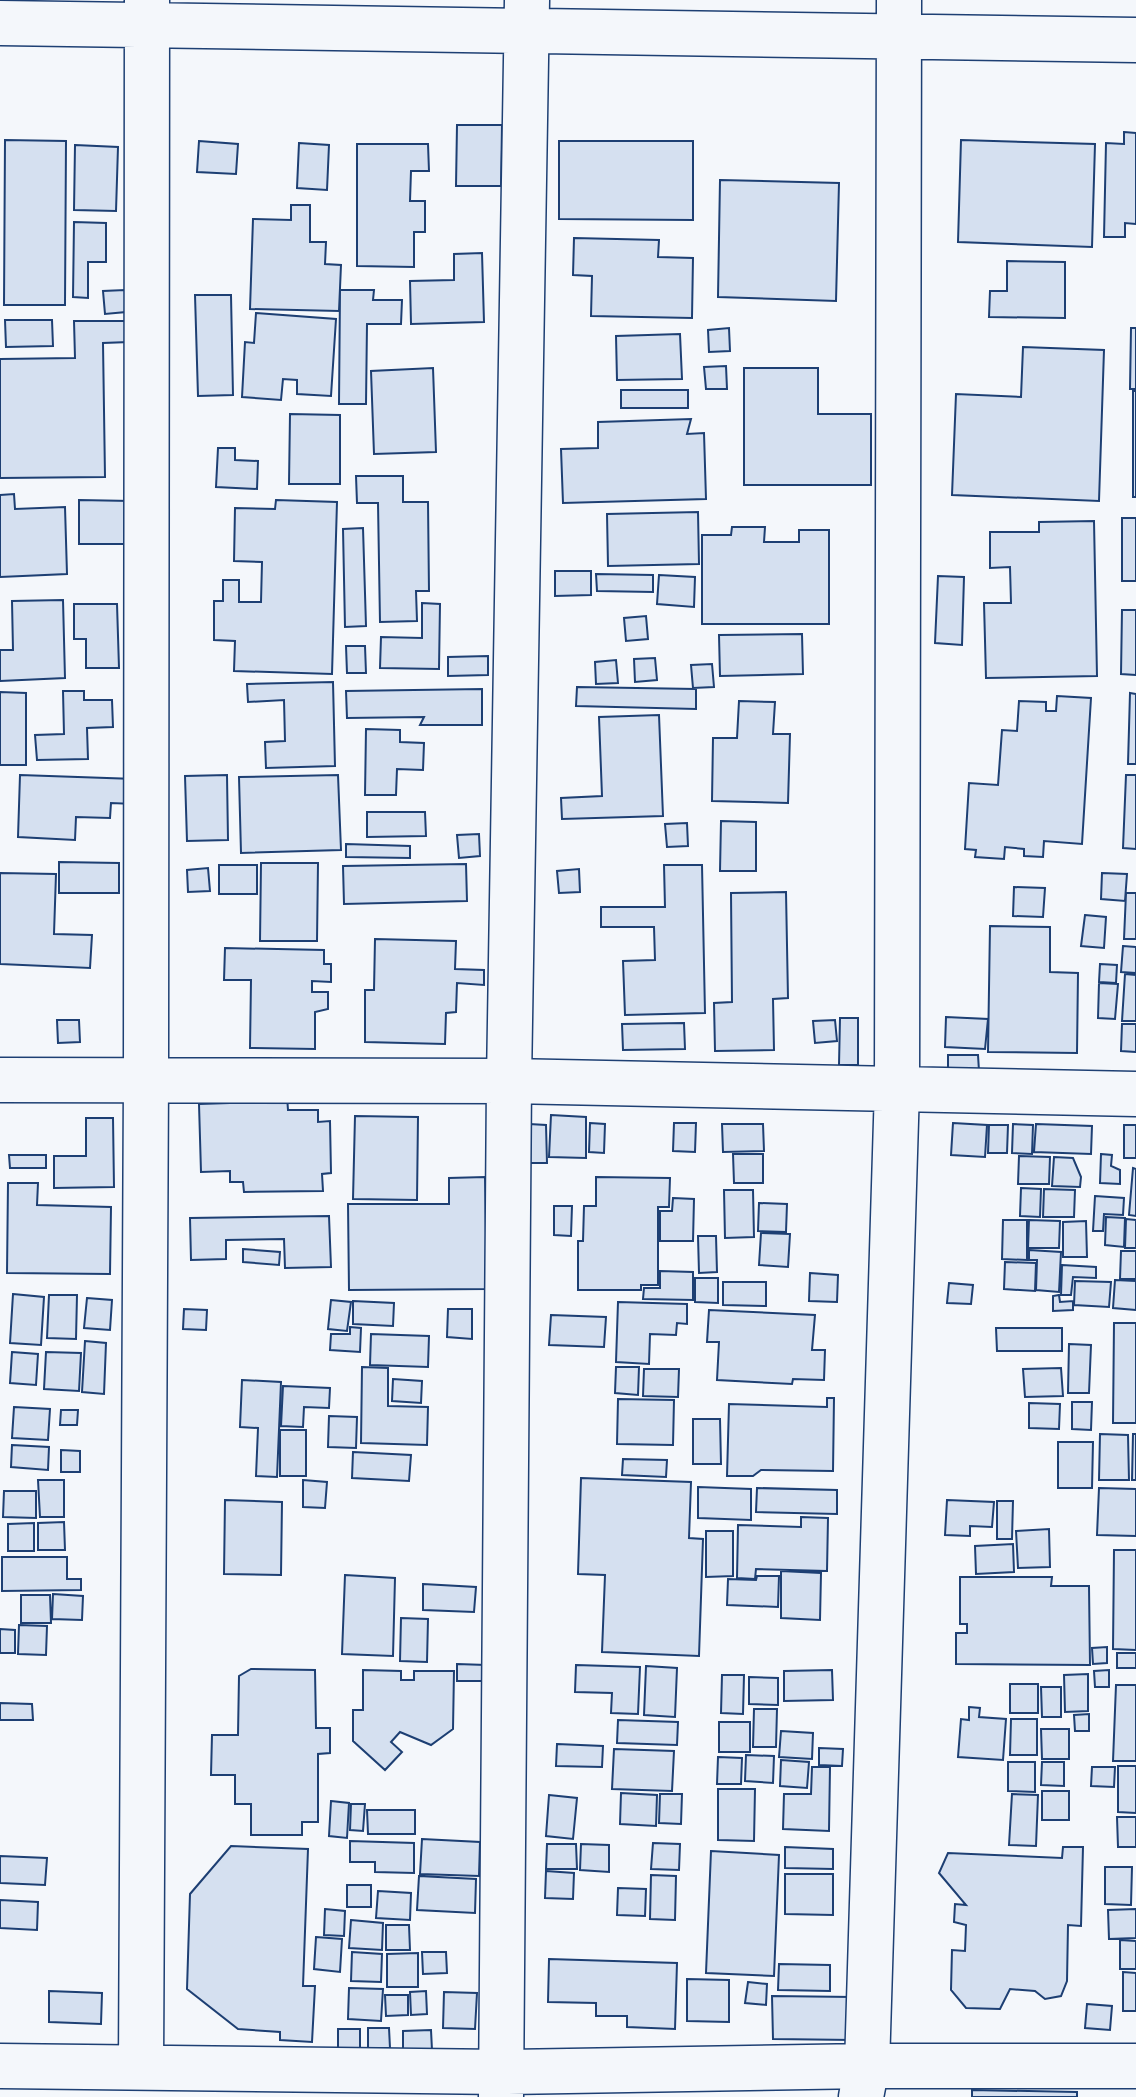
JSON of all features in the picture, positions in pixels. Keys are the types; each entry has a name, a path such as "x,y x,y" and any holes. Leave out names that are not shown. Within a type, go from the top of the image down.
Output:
{"street":[{"path":"141,2066 147,12"},
{"path":"0,23 147,12 900,18 1136,40"},
{"path":"501,2084 509,1081 527,15"},
{"path":"864,2082 897,1088 900,18"},
{"path":"0,1080 509,1081 1136,1094"},
{"path":"0,2066 141,2066 501,2084 864,2082 1136,2066"}],"building":[{"path":"457,125 502,125 501,186 456,186"},
{"path":"1124,132 1136,133 1136,224 1125,223 1125,237 1104,237 1106,143 1124,144"},
{"path":"5,140 66,141 65,305 4,305"},
{"path":"961,140 1095,144 1092,247 958,242"},
{"path":"199,141 238,144 236,174 197,172"},
{"path":"559,141 693,141 693,220 559,219"},
{"path":"299,143 329,145 327,190 297,188"},
{"path":"357,144 428,144 429,171 411,171 410,201 425,201 425,232 414,232 414,267 357,266"},
{"path":"75,145 118,147 116,211 74,210"},
{"path":"720,180 839,183 836,301 718,297"},
{"path":"291,205 310,205 310,242 326,242 325,264 341,265 339,311 250,309 253,219 291,220"},
{"path":"74,222 106,223 106,262 88,262 88,298 73,297"},
{"path":"574,238 659,240 658,257 693,258 692,318 591,316 592,276 573,275"},
{"path":"482,253 484,322 411,324 410,281 454,280 454,254"},
{"path":"1007,261 1065,262 1065,318 989,317 990,291 1007,291"},
{"path":"125,290 126,312 105,314 103,291"},
{"path":"340,290 374,290 373,300 402,300 401,324 367,324 366,404 339,404"},
{"path":"195,295 231,295 233,395 198,396"},
{"path":"256,313 336,319 331,396 297,394 297,380 283,379 281,400 242,397 245,342 254,343"},
{"path":"5,320 52,320 53,346 6,347"},
{"path":"74,321 128,321 129,342 103,343 105,477 0,478 0,359 75,358"},
{"path":"729,328 730,351 709,352 708,330"},
{"path":"1131,328 1136,328 1136,389 1130,389"},
{"path":"680,334 682,379 617,380 616,336"},
{"path":"1023,347 1104,350 1099,501 952,495 956,394 1021,397"},
{"path":"726,366 727,389 706,389 704,367"},
{"path":"433,368 436,452 374,454 371,371"},
{"path":"744,368 818,368 818,414 871,414 871,485 744,485"},
{"path":"621,390 688,390 688,408 621,408"},
{"path":"1133,391 1136,391 1136,497 1133,497"},
{"path":"290,414 340,415 340,484 289,484"},
{"path":"691,419 687,434 704,433 706,499 563,503 561,449 598,448 598,422"},
{"path":"218,448 235,448 235,460 258,461 257,489 216,487"},
{"path":"356,476 403,476 403,502 428,502 429,591 416,591 417,621 380,622 378,503 357,503"},
{"path":"14,494 15,509 65,507 67,574 0,577 0,495"},
{"path":"79,500 131,501 131,544 79,544"},
{"path":"276,500 337,502 332,674 234,671 235,641 214,640 214,601 223,601 223,580 239,580 239,602 261,602 262,562 234,561 235,508 275,509"},
{"path":"698,512 699,564 608,566 607,514"},
{"path":"1122,518 1136,518 1136,581 1122,581"},
{"path":"1094,521 1097,676 986,678 984,603 1011,603 1010,567 990,568 990,532 1039,532 1039,522"},
{"path":"732,527 765,527 764,542 799,542 799,530 829,530 829,624 702,624 702,535 731,535"},
{"path":"363,528 366,626 345,627 343,529"},
{"path":"555,571 591,571 591,595 555,596"},
{"path":"596,574 653,575 653,592 597,591"},
{"path":"659,575 695,577 694,607 657,604"},
{"path":"938,576 964,577 962,645 935,643"},
{"path":"63,600 65,678 0,681 0,650 13,650 12,601"},
{"path":"422,603 440,604 439,669 380,668 381,637 422,638"},
{"path":"74,604 117,604 119,668 86,668 86,639 74,639"},
{"path":"1122,610 1136,610 1136,675 1121,674"},
{"path":"646,616 648,639 626,641 624,618"},
{"path":"802,634 803,674 720,676 719,635"},
{"path":"346,646 365,646 366,673 347,673"},
{"path":"488,656 488,675 448,676 448,657"},
{"path":"655,658 657,680 635,682 634,659"},
{"path":"616,660 618,683 596,684 595,662"},
{"path":"712,664 714,687 693,688 691,665"},
{"path":"333,682 335,766 266,768 265,742 285,741 284,700 248,702 247,684"},
{"path":"577,687 696,689 696,709 576,706"},
{"path":"482,689 482,725 420,725 424,717 347,718 346,691"},
{"path":"63,691 84,691 84,700 112,700 113,727 87,728 88,759 37,760 35,735 64,734"},
{"path":"0,692 26,693 26,765 0,765"},
{"path":"1130,693 1136,694 1136,764 1128,764"},
{"path":"1057,696 1091,698 1082,844 1044,841 1043,857 1024,856 1024,849 1005,847 1004,859 975,857 976,850 965,849 969,783 998,785 1002,730 1017,731 1019,701 1046,702 1046,711 1056,711"},
{"path":"739,701 775,702 773,734 790,734 788,803 712,801 713,738 737,738"},
{"path":"659,715 663,816 562,819 561,798 602,796 599,717"},
{"path":"366,729 400,730 400,742 424,743 423,770 397,769 396,795 365,795"},
{"path":"20,775 135,779 134,804 111,803 110,818 76,817 75,840 18,837"},
{"path":"227,775 228,840 187,841 185,776"},
{"path":"338,775 341,850 241,853 239,777"},
{"path":"1126,775 1136,775 1136,849 1123,848"},
{"path":"367,812 425,812 426,836 367,837"},
{"path":"721,821 756,822 756,871 720,871"},
{"path":"687,823 688,846 667,847 665,824"},
{"path":"479,834 480,856 459,858 457,835"},
{"path":"346,844 410,846 410,858 346,857"},
{"path":"59,862 119,863 119,893 59,893"},
{"path":"261,863 318,863 317,941 260,941"},
{"path":"466,864 467,901 344,904 343,866"},
{"path":"219,865 257,865 257,894 219,894"},
{"path":"664,865 702,865 705,1013 625,1015 623,961 655,960 654,927 601,927 601,907 665,907"},
{"path":"208,868 210,891 188,892 187,870"},
{"path":"579,869 580,892 559,893 557,871"},
{"path":"0,873 56,874 54,934 92,935 90,968 0,964"},
{"path":"1102,873 1127,874 1125,901 1101,899"},
{"path":"1014,887 1045,888 1043,917 1013,916"},
{"path":"786,892 788,998 773,999 774,1050 715,1051 714,1003 732,1002 731,893"},
{"path":"1126,893 1136,893 1136,939 1124,939"},
{"path":"1085,915 1106,917 1104,948 1081,946"},
{"path":"990,926 1050,927 1050,972 1078,973 1077,1053 988,1052"},
{"path":"375,939 456,941 455,969 484,970 484,985 457,983 456,1012 446,1013 445,1044 365,1042 365,990 374,990"},
{"path":"1123,946 1136,947 1136,973 1121,972"},
{"path":"225,948 324,950 324,964 331,964 331,982 312,981 312,992 328,992 328,1009 315,1012 315,1049 250,1048 251,980 224,980"},
{"path":"1100,964 1117,965 1116,983 1099,982"},
{"path":"1125,974 1136,975 1136,1021 1122,1021"},
{"path":"1099,983 1118,984 1115,1019 1098,1018"},
{"path":"946,1017 988,1019 985,1049 945,1047"},
{"path":"840,1018 858,1018 858,1065 839,1065"},
{"path":"57,1020 79,1020 80,1042 58,1043"},
{"path":"835,1020 837,1041 815,1043 813,1021"},
{"path":"684,1023 685,1049 623,1050 622,1024"},
{"path":"1122,1024 1136,1024 1136,1052 1121,1051"},
{"path":"948,1055 978,1055 979,1071 948,1071"},
{"path":"287,1096 288,1110 318,1110 318,1122 330,1121 331,1173 322,1174 323,1191 244,1192 243,1182 230,1182 230,1171 201,1172 199,1104 229,1103 229,1097"},
{"path":"551,1115 586,1117 586,1158 549,1157"},
{"path":"355,1116 418,1117 417,1200 353,1199"},
{"path":"86,1118 113,1118 114,1187 54,1188 54,1156 86,1156"},
{"path":"590,1123 605,1124 604,1153 589,1152"},
{"path":"674,1123 696,1123 695,1152 673,1151"},
{"path":"953,1123 987,1125 985,1157 951,1155"},
{"path":"529,1124 546,1125 547,1163 530,1163"},
{"path":"722,1124 763,1124 764,1151 723,1152"},
{"path":"1013,1124 1033,1125 1032,1154 1012,1153"},
{"path":"1036,1124 1092,1126 1091,1154 1034,1152"},
{"path":"989,1125 1008,1125 1007,1153 988,1153"},
{"path":"1124,1125 1136,1125 1136,1158 1124,1158"},
{"path":"733,1154 763,1154 763,1183 734,1183"},
{"path":"1101,1154 1112,1155 1111,1166 1120,1170 1120,1184 1100,1183"},
{"path":"9,1155 46,1155 46,1168 10,1168"},
{"path":"1019,1156 1050,1157 1049,1184 1018,1184"},
{"path":"1054,1157 1073,1158 1081,1177 1080,1187 1052,1186"},
{"path":"1133,1168 1136,1169 1136,1216 1129,1215"},
{"path":"485,1177 487,1289 349,1290 348,1204 449,1204 449,1178"},
{"path":"596,1177 670,1178 669,1207 658,1207 658,1285 641,1285 641,1290 578,1290 578,1241 583,1241 584,1206 596,1206"},
{"path":"8,1183 38,1183 37,1205 111,1207 110,1274 7,1273"},
{"path":"1021,1188 1041,1189 1040,1217 1020,1216"},
{"path":"1044,1189 1075,1190 1074,1217 1043,1217"},
{"path":"724,1190 753,1190 754,1237 725,1238"},
{"path":"1095,1196 1124,1198 1123,1215 1104,1214 1103,1231 1093,1231"},
{"path":"673,1198 694,1199 693,1241 660,1241 660,1211 672,1211"},
{"path":"759,1203 787,1204 786,1232 758,1231"},
{"path":"554,1206 572,1206 571,1236 554,1235"},
{"path":"329,1216 331,1267 285,1268 284,1239 226,1240 226,1259 191,1260 190,1218"},
{"path":"1106,1217 1125,1218 1124,1247 1105,1245"},
{"path":"1126,1219 1136,1220 1136,1248 1125,1248"},
{"path":"1003,1220 1027,1220 1027,1260 1002,1259"},
{"path":"1029,1220 1060,1221 1059,1248 1028,1248"},
{"path":"1086,1221 1087,1257 1063,1257 1063,1222"},
{"path":"761,1233 790,1234 788,1267 759,1265"},
{"path":"698,1236 716,1236 717,1272 699,1273"},
{"path":"243,1249 280,1252 279,1265 243,1262"},
{"path":"1029,1250 1061,1252 1059,1292 1036,1290 1037,1260 1029,1260"},
{"path":"1121,1251 1136,1251 1136,1279 1120,1279"},
{"path":"1005,1262 1036,1263 1035,1291 1004,1289"},
{"path":"1062,1265 1096,1267 1096,1278 1073,1277 1071,1295 1061,1295"},
{"path":"660,1271 693,1272 693,1300 643,1299 644,1288 660,1288"},
{"path":"810,1273 838,1275 837,1302 809,1301"},
{"path":"695,1278 718,1278 718,1303 695,1302"},
{"path":"1115,1280 1136,1281 1136,1310 1113,1308"},
{"path":"1075,1281 1111,1282 1109,1307 1074,1305"},
{"path":"723,1282 766,1282 766,1306 723,1305"},
{"path":"949,1283 973,1285 971,1304 947,1303"},
{"path":"13,1294 44,1297 41,1345 10,1343"},
{"path":"49,1295 77,1295 76,1339 47,1338"},
{"path":"1059,1295 1060,1302 1073,1301 1073,1310 1053,1311 1053,1296"},
{"path":"87,1298 112,1300 110,1330 84,1328"},
{"path":"331,1300 351,1302 347,1331 328,1329"},
{"path":"353,1301 394,1303 393,1326 353,1324"},
{"path":"618,1302 687,1304 687,1324 677,1323 676,1335 650,1334 649,1364 616,1362"},
{"path":"184,1309 207,1310 206,1330 183,1329"},
{"path":"448,1309 472,1309 472,1339 447,1337"},
{"path":"709,1310 815,1315 812,1350 825,1350 824,1380 793,1379 792,1384 717,1380 719,1342 707,1342"},
{"path":"551,1315 606,1317 604,1347 549,1345"},
{"path":"1114,1323 1136,1323 1136,1423 1113,1423"},
{"path":"350,1327 361,1328 360,1352 330,1350 331,1334 350,1334"},
{"path":"996,1328 1062,1328 1062,1351 997,1351"},
{"path":"371,1334 429,1336 428,1367 370,1365"},
{"path":"85,1341 106,1343 104,1394 82,1392"},
{"path":"1069,1344 1091,1345 1089,1393 1068,1393"},
{"path":"12,1352 38,1354 36,1385 10,1383"},
{"path":"46,1352 81,1353 79,1391 44,1389"},
{"path":"362,1367 388,1368 388,1406 428,1407 427,1445 361,1443"},
{"path":"616,1367 639,1367 638,1395 615,1393"},
{"path":"1061,1368 1063,1396 1025,1397 1023,1369"},
{"path":"644,1369 679,1369 678,1397 643,1396"},
{"path":"393,1379 422,1381 421,1403 392,1401"},
{"path":"242,1380 281,1382 277,1477 256,1476 258,1428 240,1427"},
{"path":"283,1386 330,1388 329,1408 304,1407 303,1427 281,1426"},
{"path":"827,1398 834,1398 833,1471 761,1470 753,1476 727,1476 729,1404 827,1407"},
{"path":"618,1399 674,1400 673,1445 617,1444"},
{"path":"1072,1402 1092,1402 1091,1430 1072,1429"},
{"path":"1029,1403 1060,1404 1059,1429 1029,1428"},
{"path":"14,1407 50,1409 48,1440 12,1438"},
{"path":"61,1410 78,1410 77,1425 60,1425"},
{"path":"329,1416 357,1417 356,1448 328,1447"},
{"path":"693,1419 720,1419 721,1464 693,1464"},
{"path":"280,1430 306,1430 306,1476 280,1476"},
{"path":"1100,1434 1128,1435 1129,1480 1099,1480"},
{"path":"1133,1434 1136,1434 1136,1480 1132,1480"},
{"path":"1058,1442 1093,1442 1092,1488 1058,1488"},
{"path":"12,1445 49,1447 48,1470 11,1467"},
{"path":"61,1450 80,1451 80,1472 61,1472"},
{"path":"353,1452 411,1455 409,1481 352,1478"},
{"path":"623,1459 667,1460 666,1477 622,1475"},
{"path":"581,1478 691,1482 689,1538 703,1539 699,1656 602,1652 605,1575 578,1574"},
{"path":"38,1480 64,1480 64,1517 40,1517"},
{"path":"303,1480 327,1482 325,1508 303,1507"},
{"path":"698,1487 751,1489 751,1520 698,1518"},
{"path":"757,1488 837,1490 837,1514 756,1512"},
{"path":"1099,1488 1136,1489 1136,1536 1097,1535"},
{"path":"4,1491 36,1491 36,1518 3,1517"},
{"path":"225,1500 282,1502 281,1575 224,1574"},
{"path":"947,1500 994,1502 992,1527 970,1526 970,1536 945,1535"},
{"path":"997,1501 1013,1501 1012,1539 997,1539"},
{"path":"801,1517 828,1518 827,1571 756,1569 755,1579 737,1578 738,1525 801,1527"},
{"path":"64,1522 65,1550 38,1550 38,1523"},
{"path":"34,1523 34,1551 8,1551 8,1524"},
{"path":"1049,1529 1050,1567 1018,1568 1016,1531"},
{"path":"706,1531 733,1531 733,1576 706,1577"},
{"path":"1013,1544 1014,1572 976,1574 975,1546"},
{"path":"1114,1550 1136,1550 1136,1650 1113,1649"},
{"path":"2,1557 67,1557 67,1579 81,1579 81,1590 2,1591"},
{"path":"781,1571 821,1573 820,1620 781,1618"},
{"path":"345,1575 395,1578 393,1656 342,1654"},
{"path":"757,1576 779,1576 778,1607 727,1605 728,1579 756,1580"},
{"path":"960,1577 1052,1577 1051,1586 1089,1586 1090,1665 956,1664 956,1633 967,1633 967,1624 960,1624"},
{"path":"423,1584 476,1587 474,1612 423,1610"},
{"path":"53,1594 83,1596 82,1620 52,1619"},
{"path":"21,1595 50,1595 51,1623 21,1623"},
{"path":"401,1618 428,1619 427,1662 400,1661"},
{"path":"19,1625 47,1626 46,1655 18,1654"},
{"path":"0,1629 15,1630 15,1653 0,1653"},
{"path":"1107,1647 1107,1663 1093,1664 1092,1648"},
{"path":"1117,1653 1136,1653 1136,1668 1117,1668"},
{"path":"457,1664 486,1665 486,1681 457,1681"},
{"path":"576,1665 640,1667 638,1714 611,1713 612,1693 575,1692"},
{"path":"646,1666 677,1668 675,1717 644,1715"},
{"path":"251,1669 315,1670 316,1728 330,1728 330,1753 318,1754 318,1822 302,1822 302,1835 251,1835 251,1804 235,1804 235,1775 211,1775 212,1735 238,1735 239,1676"},
{"path":"363,1670 401,1671 401,1680 414,1680 414,1671 454,1671 453,1729 431,1745 400,1732 391,1742 402,1752 385,1770 353,1741 353,1710 363,1710"},
{"path":"832,1670 833,1700 784,1701 784,1671"},
{"path":"1109,1670 1109,1687 1095,1687 1094,1671"},
{"path":"1088,1674 1088,1711 1065,1712 1064,1675"},
{"path":"722,1675 744,1675 743,1714 721,1713"},
{"path":"749,1677 778,1678 778,1705 749,1704"},
{"path":"1010,1684 1038,1684 1038,1713 1010,1713"},
{"path":"1116,1685 1136,1685 1136,1761 1113,1761"},
{"path":"1041,1687 1061,1687 1061,1717 1042,1717"},
{"path":"0,1703 32,1704 33,1720 0,1720"},
{"path":"969,1707 980,1708 979,1717 1006,1719 1003,1760 958,1757 961,1719 969,1720"},
{"path":"754,1709 777,1709 776,1747 753,1747"},
{"path":"1089,1714 1089,1731 1075,1731 1074,1715"},
{"path":"1011,1719 1037,1719 1037,1755 1010,1755"},
{"path":"618,1720 678,1722 677,1745 617,1743"},
{"path":"719,1722 750,1722 750,1752 719,1752"},
{"path":"1041,1729 1069,1729 1069,1759 1042,1759"},
{"path":"781,1731 813,1733 812,1759 779,1757"},
{"path":"557,1744 603,1746 602,1767 556,1766"},
{"path":"819,1748 843,1749 842,1766 819,1765"},
{"path":"614,1749 674,1751 672,1791 612,1789"},
{"path":"746,1755 774,1756 773,1783 745,1781"},
{"path":"718,1757 742,1758 741,1784 717,1784"},
{"path":"781,1760 809,1762 807,1788 780,1786"},
{"path":"1008,1762 1035,1762 1035,1792 1008,1791"},
{"path":"1042,1762 1064,1762 1064,1786 1041,1785"},
{"path":"1118,1766 1136,1766 1136,1813 1118,1812"},
{"path":"812,1767 830,1767 829,1831 783,1829 784,1794 811,1794"},
{"path":"1092,1767 1115,1767 1114,1787 1091,1786"},
{"path":"718,1789 755,1789 754,1841 718,1840"},
{"path":"1042,1791 1069,1791 1069,1820 1042,1820"},
{"path":"621,1793 657,1795 656,1826 620,1824"},
{"path":"660,1794 682,1794 681,1824 659,1823"},
{"path":"1012,1794 1038,1795 1036,1846 1009,1845"},
{"path":"549,1795 577,1798 573,1839 546,1836"},
{"path":"331,1801 349,1803 347,1838 329,1836"},
{"path":"351,1804 365,1804 363,1831 350,1830"},
{"path":"367,1810 415,1810 415,1834 368,1834"},
{"path":"1117,1817 1136,1817 1136,1847 1118,1847"},
{"path":"422,1839 480,1842 479,1876 420,1874"},
{"path":"350,1841 414,1843 414,1873 375,1872 375,1862 350,1862"},
{"path":"653,1843 680,1844 679,1870 651,1869"},
{"path":"547,1844 576,1844 577,1869 546,1869"},
{"path":"581,1844 609,1845 609,1872 580,1870"},
{"path":"231,1846 308,1849 303,1986 315,1986 312,2042 280,2040 280,2032 238,2029 187,1989 190,1894"},
{"path":"785,1847 833,1849 833,1869 785,1868"},
{"path":"1063,1847 1083,1847 1081,1926 1068,1925 1067,1981 1061,1996 1045,1999 1035,1991 1010,1989 1000,2009 966,2008 951,1990 952,1950 965,1951 966,1925 954,1922 955,1904 966,1905 939,1873 948,1853 1062,1858"},
{"path":"711,1851 779,1855 774,1976 706,1973"},
{"path":"0,1856 47,1858 45,1885 0,1883"},
{"path":"1105,1867 1132,1867 1131,1905 1105,1904"},
{"path":"546,1871 574,1873 573,1899 545,1898"},
{"path":"785,1874 833,1874 833,1915 785,1914"},
{"path":"651,1875 676,1876 675,1920 650,1919"},
{"path":"419,1876 476,1879 475,1913 417,1910"},
{"path":"347,1885 371,1885 371,1907 347,1907"},
{"path":"618,1888 646,1889 645,1916 617,1915"},
{"path":"378,1891 411,1893 410,1920 376,1918"},
{"path":"0,1900 38,1902 37,1930 0,1928"},
{"path":"325,1909 345,1911 344,1936 324,1935"},
{"path":"1136,1909 1136,1938 1109,1939 1108,1910"},
{"path":"351,1920 383,1923 382,1950 349,1948"},
{"path":"386,1925 409,1925 410,1950 386,1950"},
{"path":"316,1937 342,1939 340,1972 314,1969"},
{"path":"1120,1940 1136,1941 1136,1969 1120,1969"},
{"path":"352,1952 382,1954 381,1982 351,1981"},
{"path":"422,1952 446,1952 447,1973 423,1974"},
{"path":"418,1953 418,1987 387,1987 387,1954"},
{"path":"549,1959 677,1963 675,2029 627,2027 627,2016 596,2016 596,2003 548,2002"},
{"path":"779,1964 830,1965 830,1991 778,1990"},
{"path":"1123,1972 1136,1973 1136,2011 1123,2011"},
{"path":"687,1979 729,1980 729,2022 687,2021"},
{"path":"748,1982 767,1984 766,2005 745,2003"},
{"path":"349,1988 383,1989 381,2021 348,2019"},
{"path":"49,1991 102,1993 101,2024 49,2022"},
{"path":"426,1991 427,2014 411,2015 410,1992"},
{"path":"444,1992 477,1993 475,2029 443,2028"},
{"path":"385,1995 408,1995 408,2015 386,2016"},
{"path":"772,1996 853,1997 853,2040 773,2039"},
{"path":"1087,2004 1112,2006 1110,2030 1085,2028"},
{"path":"368,2028 389,2028 390,2048 368,2048"},
{"path":"338,2029 360,2029 360,2049 338,2049"},
{"path":"431,2030 432,2050 403,2051 403,2031"},
{"path":"972,2090 1077,2092 1077,2097 972,2097"}]}
